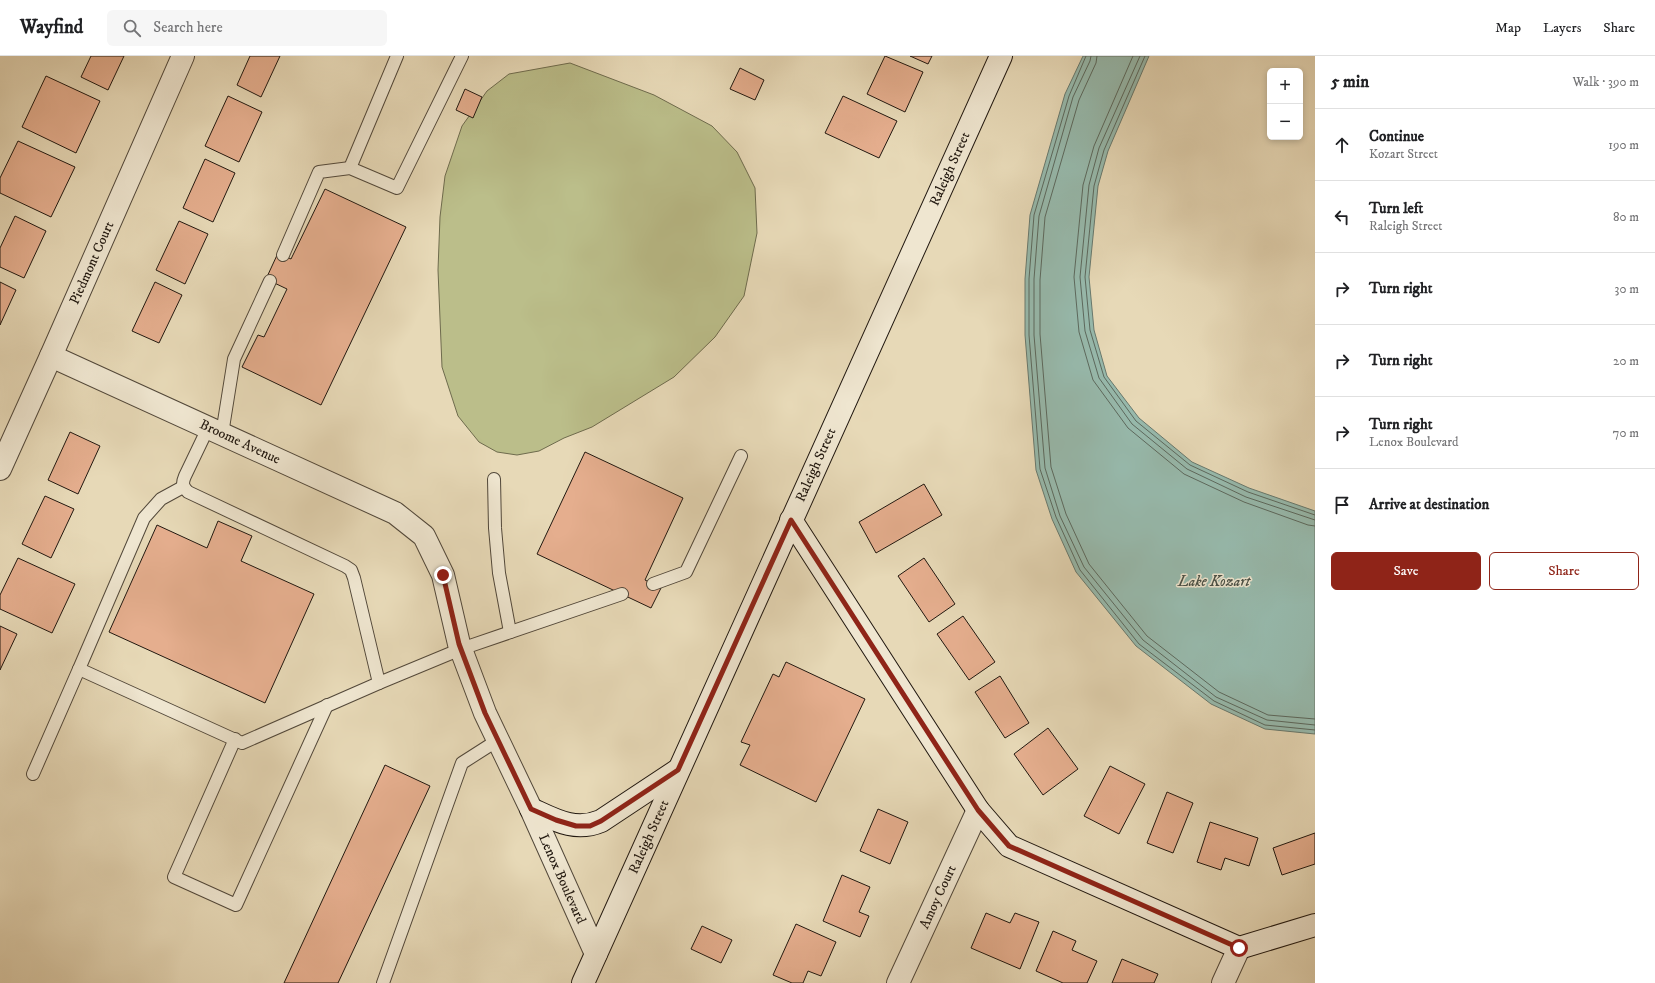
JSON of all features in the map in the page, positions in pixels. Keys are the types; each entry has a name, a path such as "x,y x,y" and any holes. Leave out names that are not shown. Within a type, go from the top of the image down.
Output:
{"street":[{"name":"Piedmont Court","path":"0,469 182,56"},
{"name":"Raleigh Street","path":"583,983 1001,56"},
{"name":"Broome Avenue","path":"51,356 395,513 424,536"},
{"path":"791,520 978,810 1009,846 1239,948 1315,925"},
{"name":"Lenox Boulevard","path":"424,536 443,575 461,649 485,713 531,809 596,954"},
{"path":"531,809 556,820 576,826 590,826 601,821 678,770"},
{"name":"Amoy Court","path":"898,983 978,810"},
{"path":"1223,983 1239,948"}],"lane":[{"path":"350,168 397,56"},
{"path":"282,255 319,172 350,168 397,188 462,56"},
{"path":"270,281 234,359 215,431 185,476 183,487 188,492 345,566 350,570 354,578 379,683"},
{"path":"653,584 686,572 740,456"},
{"path":"494,479 495,528 499,573 510,632"},
{"path":"33,774 144,518 161,499 183,487"},
{"path":"79,669 242,742 461,649 622,594"},
{"path":"235,739 174,877 236,905 327,705"},
{"path":"382,983 462,763 498,740"}],"green space":[{"path":"570,63 654,95 712,126 737,152 755,188 757,233 744,296 715,337 674,377 592,427 564,438 539,451 517,455 497,452 479,442 458,416 442,367 438,270 440,217 445,176 462,126 487,91 509,74"}],"water":[{"name":"Lake Kozart","path":"1083,56 1149,56 1108,151 1098,186 1089,277 1094,330 1107,376 1139,418 1192,462 1249,488 1315,511 1315,734 1265,729 1211,704 1136,646 1076,572 1052,519 1036,470 1025,335 1025,279 1030,215 1065,94"}],"building":[{"path":"91,56 124,56 108,90 81,77"},
{"path":"250,56 280,56 261,97 237,85"},
{"path":"885,56 923,72 905,112 867,94"},
{"path":"910,56 932,56 928,64"},
{"path":"740,68 764,80 755,100 730,89"},
{"path":"46,76 100,101 76,153 22,127"},
{"path":"465,89 482,97 473,118 456,110"},
{"path":"228,96 262,112 239,162 205,146"},
{"path":"843,96 897,121 879,158 825,133"},
{"path":"18,141 75,167 51,217 0,193 0,178"},
{"path":"205,159 235,173 213,222 183,208"},
{"path":"325,189 406,227 321,405 242,367 258,335 264,337 287,289 266,279 278,253 291,259"},
{"path":"15,216 46,231 24,278 0,267 0,248"},
{"path":"179,221 208,234 185,284 156,270"},
{"path":"0,282 16,290 0,325"},
{"path":"155,282 182,295 159,343 132,331"},
{"path":"70,432 100,446 78,494 48,480"},
{"path":"585,452 683,498 645,580 661,588 651,608 537,554"},
{"path":"924,484 942,515 876,553 859,522"},
{"path":"45,496 74,509 51,558 22,544"},
{"path":"218,521 252,536 241,561 314,594 265,703 109,632 157,525 207,548"},
{"path":"18,558 75,584 52,633 0,609 0,595"},
{"path":"924,558 955,604 929,622 898,576"},
{"path":"963,616 995,662 969,680 937,634"},
{"path":"0,626 17,634 0,670"},
{"path":"786,662 865,699 816,802 740,765 750,745 741,742 773,674 779,677"},
{"path":"1000,676 1029,723 1005,738 975,692"},
{"path":"1048,728 1078,769 1043,795 1014,754"},
{"path":"385,765 430,786 338,983 284,983"},
{"path":"1110,766 1145,784 1119,834 1084,816"},
{"path":"1167,792 1193,803 1173,853 1147,843"},
{"path":"878,809 908,822 890,864 860,851"},
{"path":"1210,822 1258,838 1249,866 1225,858 1221,870 1197,862"},
{"path":"1315,833 1315,864 1282,875 1273,848"},
{"path":"842,875 870,887 859,912 869,916 860,937 823,921"},
{"path":"986,913 1010,923 1015,913 1039,922 1020,969 971,948"},
{"path":"796,924 836,942 821,976 808,971 803,983 792,983 773,975"},
{"path":"702,926 732,940 721,963 691,949"},
{"path":"1053,931 1076,941 1072,950 1097,961 1087,983 1063,983 1036,971"},
{"path":"1122,959 1158,974 1154,983 1112,983"}],"route":[{"path":"443,575 459,644 485,713 531,809 556,820 576,826 590,826 601,821 678,770 791,520 978,810 1009,846 1239,948"}]}
